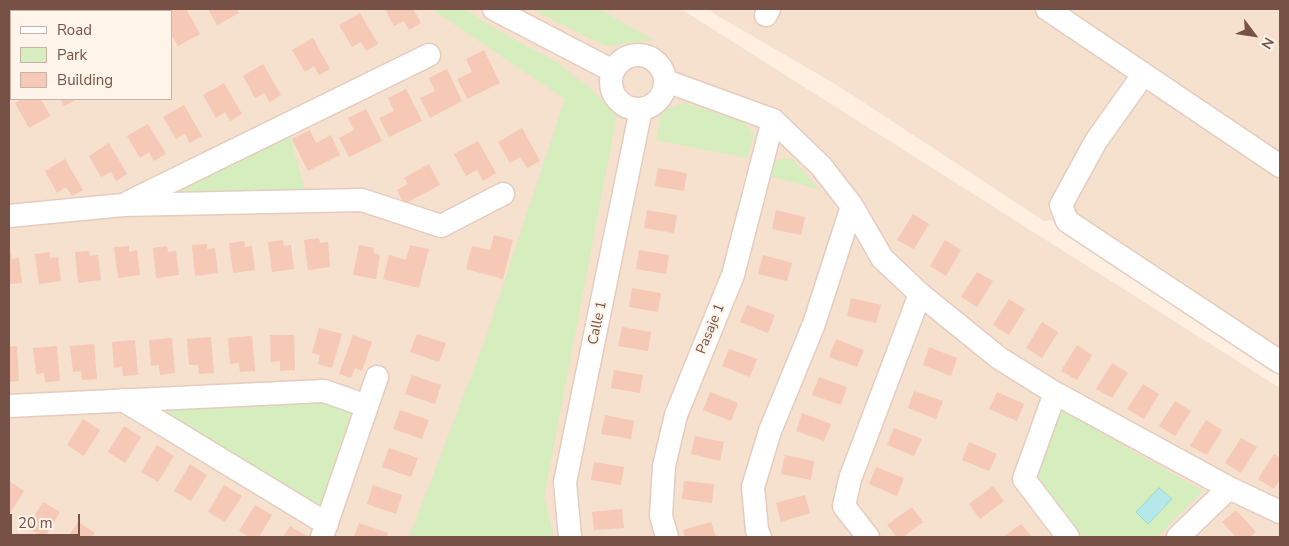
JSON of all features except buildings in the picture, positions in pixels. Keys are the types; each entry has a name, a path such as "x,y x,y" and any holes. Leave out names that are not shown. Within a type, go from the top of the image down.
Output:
{"street":[{"path":"494,9 613,71"},
{"path":"1047,9 1280,166"},
{"path":"638,54 648,56 657,62 663,70 666,81 658,100 654,104 641,109 627,106 617,98 611,85 613,71 619,62 628,56 638,54"},
{"path":"124,205 428,55"},
{"path":"1143,75 1096,140 1061,205 1067,221 1280,362"},
{"path":"666,81 773,120 820,166 852,206 882,258 920,294 999,358 1055,394 1228,488 1280,512"},
{"name":"Calle 1","path":"570,537 565,482 641,109"},
{"name":"Pasaje 1","path":"667,537 661,516 664,466 676,415 733,275 773,120"},
{"path":"9,216 124,205 362,200 441,226 503,194"},
{"path":"760,537 757,530 753,487 770,431 814,324 852,206"},
{"path":"868,537 844,506 850,480 920,294"},
{"path":"123,400 324,531 377,378"},
{"path":"9,406 324,391 367,406"},
{"path":"1055,394 1024,479 1068,537"},
{"path":"1178,537 1228,488"}],"shaded area":[{"path":"681,9 1280,388 1280,537 9,537 9,87 10,100 172,100 172,10 158,10"},
{"path":"706,9 1280,9 1280,351 1074,218 1044,221 840,87"}],"green space":[{"path":"431,9 466,9 485,23 558,63 592,90 617,115 544,497 554,537 409,537 484,343 565,99"},
{"path":"531,9 600,9 653,40 606,46"},
{"path":"684,103 743,121 754,135 747,158 656,140 662,111"},
{"path":"288,130 305,190 155,197"},
{"path":"792,158 818,189 769,176 774,160"},
{"path":"319,401 351,413 355,419 324,502 320,505 312,505 165,416 165,410"},
{"path":"1061,410 1203,491 1157,537 1081,537 1035,475"}],"water":[{"path":"1159,488 1172,499 1148,524 1136,512"}]}
